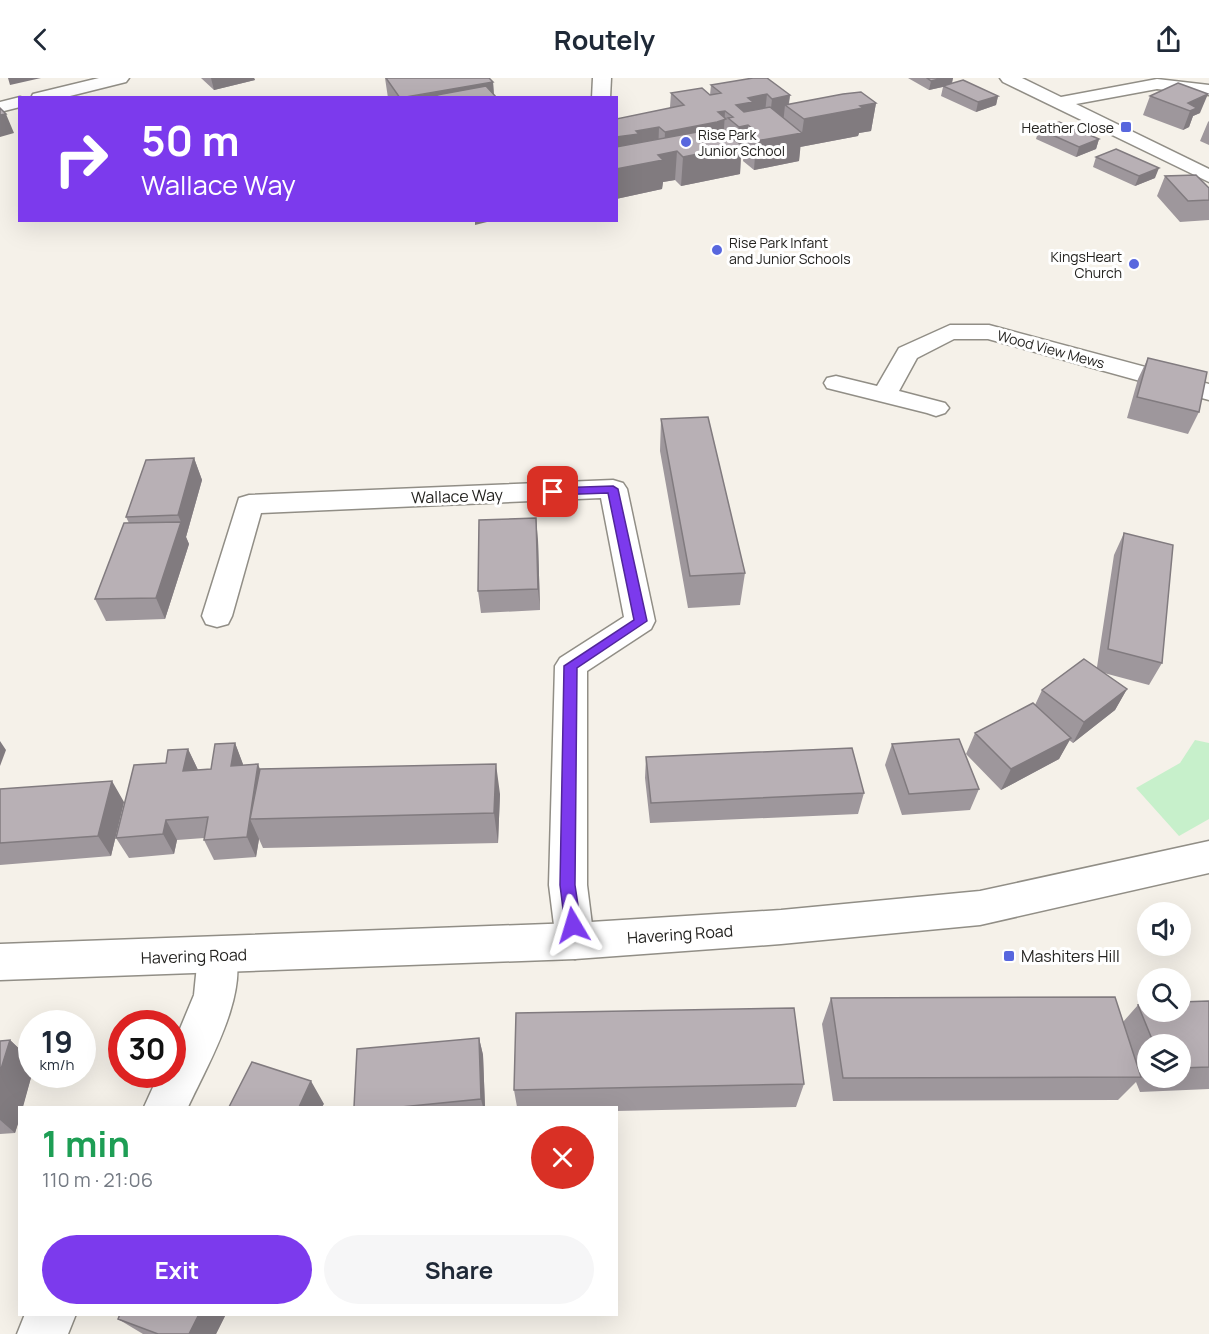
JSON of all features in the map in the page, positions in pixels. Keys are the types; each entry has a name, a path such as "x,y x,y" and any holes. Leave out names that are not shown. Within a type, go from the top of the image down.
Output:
{"street":[{"path":"47,96 120,78"},
{"path":"601,96 602,78"},
{"path":"1009,78 1209,176"},
{"path":"1060,102 1157,84 1209,90"},
{"path":"0,107 18,102"},
{"name":"Wood View Mews","path":"884,395 907,353 950,332 989,332 1209,392"},
{"path":"836,383 936,408"},
{"name":"Wallace Way","path":"217,616 249,504 613,489 640,621 571,666 568,885 575,941"},
{"name":"Havering Road","path":"0,962 575,941 781,927 980,908 1209,857"},
{"path":"166,1106 207,1019 219,978 218,955"},
{"path":"41,1334 51,1316"}],"green space":[{"path":"1195,740 1209,743 1209,819 1179,836 1136,788 1180,763"}],"building":[{"path":"386,78 489,78 493,82 412,96 399,96"},
{"path":"767,78 790,95 772,99 767,94 748,98 753,102 736,105 744,112 770,107 802,133 756,141 746,132 755,131 748,125 739,127 728,118 733,117 725,111 718,112 726,119 717,122 665,132 659,127 636,131 639,134 618,137 618,119 684,105 671,93 702,88 710,95 721,93 711,85"},
{"path":"927,78 943,78 931,81"},
{"path":"963,80 998,96 978,102 943,86"},
{"path":"1178,83 1208,94 1188,103 1197,108 1190,111 1150,96"},
{"path":"486,86 495,96 438,96"},
{"path":"861,92 876,103 860,106 863,108 804,119 785,105 843,94"},
{"path":"1059,122 1099,139 1079,147 1039,129"},
{"path":"697,132 701,136 722,132 742,145 683,157 677,151 658,155 663,160 618,169 618,147"},
{"path":"1116,149 1159,168 1139,176 1096,157"},
{"path":"1196,175 1209,188 1209,200 1188,201 1165,176"},
{"path":"1148,358 1207,372 1199,412 1137,397"},
{"path":"708,417 745,573 690,576 661,419"},
{"path":"194,458 178,515 126,517 146,460"},
{"path":"536,518 538,589 478,591 479,520"},
{"path":"181,522 156,598 95,599 124,523"},
{"path":"1124,533 1173,545 1162,663 1108,649"},
{"path":"1084,659 1127,689 1084,722 1042,690"},
{"path":"1033,703 1071,738 1011,769 975,733"},
{"path":"959,739 979,789 909,794 892,744"},
{"path":"235,743 231,766 258,764 247,837 204,840 208,817 166,820 163,834 116,838 134,765 166,763 168,750 188,749 183,771 211,769 215,744"},
{"path":"852,748 864,793 651,803 646,757"},
{"path":"496,764 494,813 250,819 260,769"},
{"path":"112,781 98,836 0,843 0,789"},
{"path":"1115,997 1137,1065 1137,1077 843,1078 831,998"},
{"path":"1209,1001 1209,1067 1191,1068 1191,1034 1150,1034 1145,1022 1191,1022 1191,1002"},
{"path":"794,1008 804,1084 514,1090 516,1013"},
{"path":"479,1038 481,1099 411,1106 354,1106 357,1049"},
{"path":"10,1040 0,1072 0,1041"},
{"path":"252,1062 311,1081 299,1106 230,1106"},
{"path":"119,1316 198,1316 189,1334 158,1334 118,1319"}],"place":[{"name":"Heather Close","path":"1126,127"},
{"name":"Rise Park Junior School","path":"686,142"},
{"name":"Rise Park Infant and Junior Schools","path":"717,250"},
{"name":"KingsHeart Church","path":"1134,264"},
{"name":"Mashiters Hill","path":"1009,956"}],"route":[{"path":"553,492 613,489 640,621 571,666 568,885 573,925"}]}
